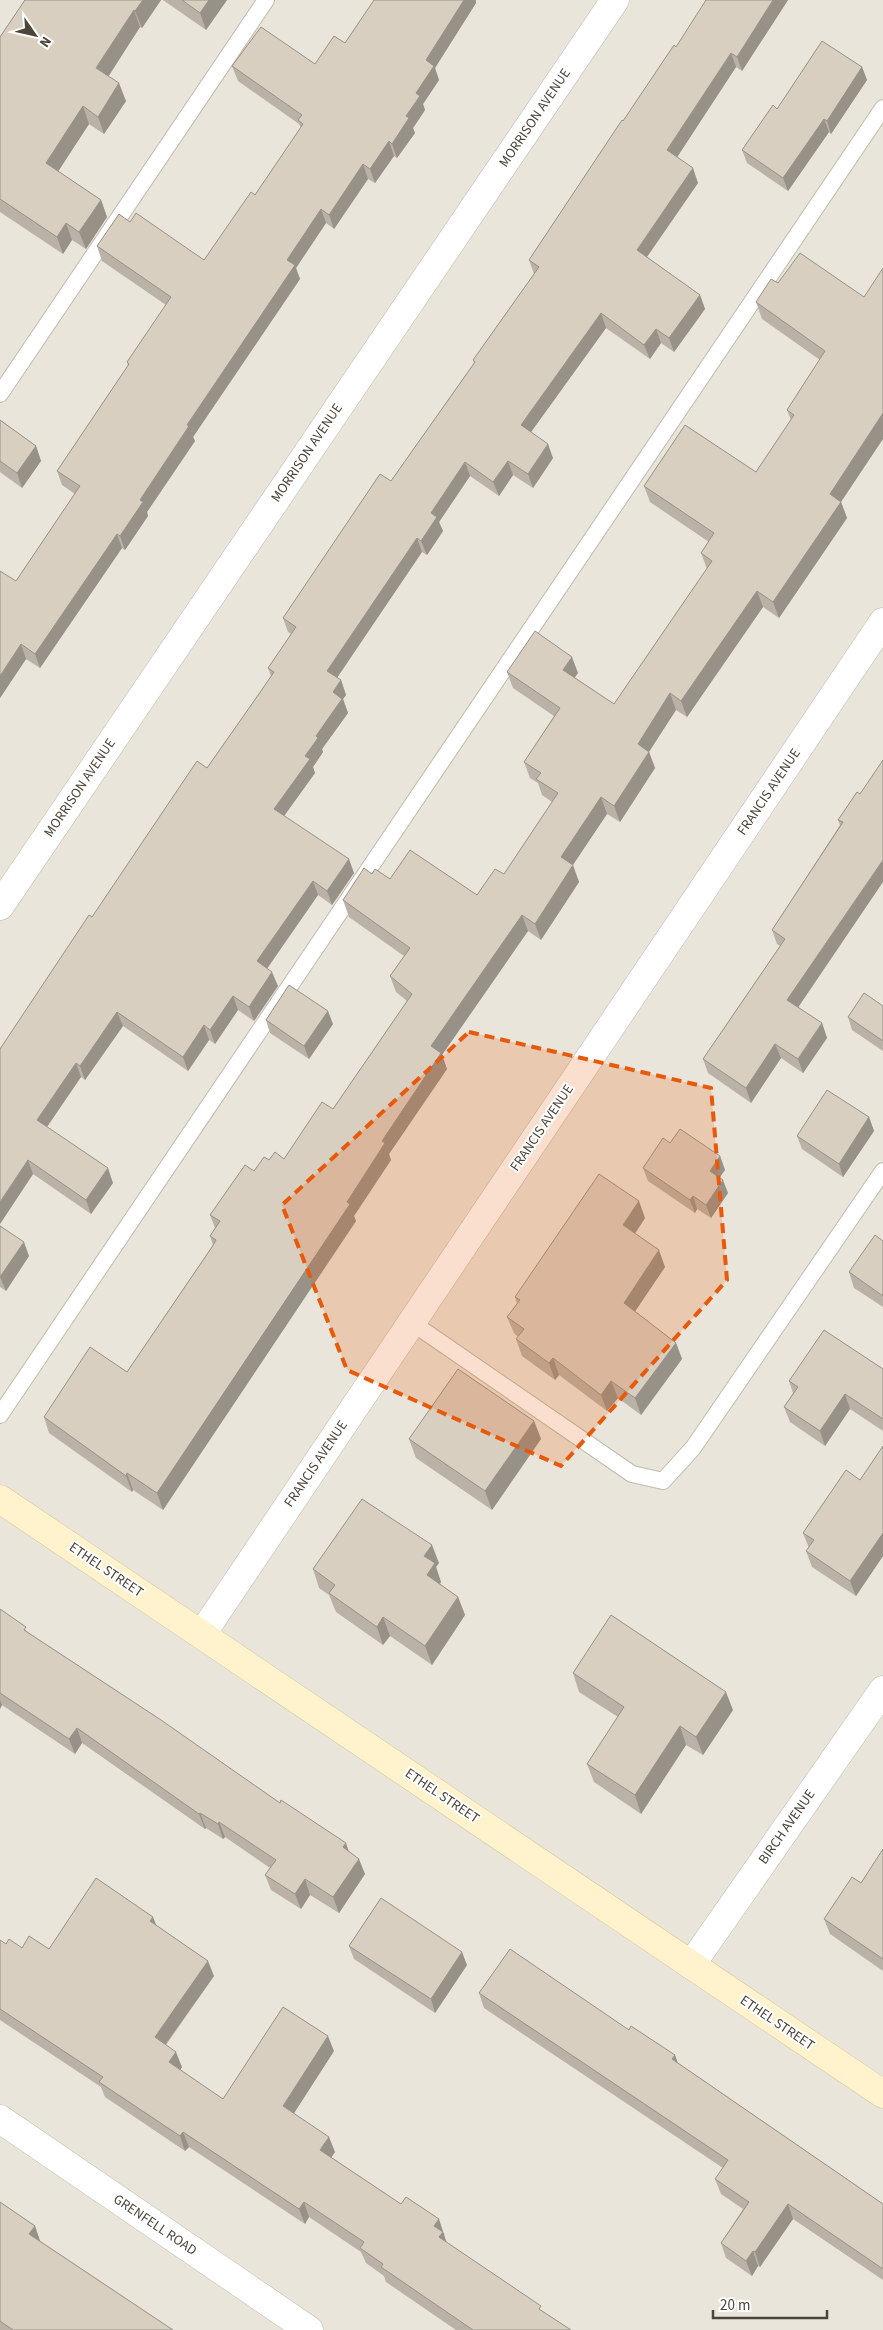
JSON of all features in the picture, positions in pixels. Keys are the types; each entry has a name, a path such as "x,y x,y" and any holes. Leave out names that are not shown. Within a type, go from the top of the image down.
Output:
{"street":[{"name":"MORRISON AVENUE","path":"0,906 614,0"},
{"name":"FRANCIS AVENUE","path":"202,1634 883,622"},
{"name":"ETHEL STREET","path":"0,1499 883,2094"},
{"name":"BIRCH AVENUE","path":"691,1965 883,1690"},
{"name":"GRENFELL ROAD","path":"0,2119 310,2330"}],"lane":[{"path":"0,394 266,0"},
{"path":"0,1415 883,108"},
{"path":"411,1322 632,1474 663,1481 694,1448 883,1171"}],"highlighted area":[{"path":"469,1032 711,1088 727,1280 561,1466 347,1370 282,1205"}],"shaded area":[{"path":"0,0 883,0 883,2330 0,2330"}],"building":[{"path":"25,0 143,0 134,10 96,68 119,83 98,117 83,106 46,163 101,200 79,232 66,223 57,237 0,199 0,37"},
{"path":"182,0 209,0 200,13"},
{"path":"374,0 464,0 426,60 434,66 416,93 420,96 406,116 409,118 392,144 389,141 370,169 363,164 329,215 321,209 287,260 295,265 187,425 189,426 140,500 143,502 120,536 117,534 35,654 21,644 0,676 0,571 16,581 80,486 57,471 129,364 127,362 171,297 97,246 119,214 130,222 136,213 204,260 251,192 255,195 303,124 298,120 302,115 232,66 261,27 315,64 334,36 345,43"},
{"path":"706,0 773,0 737,57 731,53 667,150 693,168 637,250 700,295 669,338 656,329 644,345 601,313 521,425 548,444 528,474 508,461 493,482 465,462 431,513 437,517 421,541 417,538 327,671 341,680 333,692 342,699 316,736 318,738 305,756 310,759 274,809 349,859 327,891 313,881 257,961 272,972 249,1007 233,996 210,1030 204,1025 183,1057 117,1012 80,1066 76,1063 37,1120 108,1168 86,1200 28,1160 0,1202 0,1049 89,915 92,917 197,761 207,768 274,672 268,668 296,627 283,618 380,474 391,481 475,362 473,360 539,267 529,260 622,120 674,45 676,47"},
{"path":"822,41 862,67 827,121 824,119 783,178 742,150 773,105 777,109"},
{"path":"800,253 864,297 883,268 883,413 830,494 841,502 773,602 757,591 681,701 670,693 638,744 649,752 614,806 601,797 561,857 573,865 535,924 522,915 431,1046 441,1053 382,1141 385,1143 347,1202 350,1204 157,1493 127,1473 126,1476 44,1417 90,1347 127,1372 216,1240 210,1236 220,1221 210,1215 245,1165 254,1171 264,1157 269,1160 275,1152 284,1159 322,1102 333,1109 412,994 390,976 410,948 343,900 364,868 372,874 375,869 390,879 410,850 477,895 495,869 504,874 558,793 536,779 541,773 524,762 560,708 507,672 535,631 572,657 563,670 614,704 712,561 701,553 714,533 644,486 685,425 756,472 794,415 787,410 825,351 756,302 771,279 778,283"},
{"path":"0,420 36,446 17,473 0,461"},
{"path":"883,760 883,860 787,1000 822,1023 798,1059 775,1044 746,1088 703,1059 785,939 772,930 843,822 838,820 857,792 860,794"},
{"path":"289,985 328,1011 304,1046 266,1020"},
{"path":"864,993 883,1006 883,1041 848,1017"},
{"path":"827,1090 869,1117 839,1164 797,1136"},
{"path":"680,1129 720,1156 710,1171 723,1180 706,1205 693,1196 690,1200 643,1168 663,1138 670,1143"},
{"path":"599,1174 639,1201 623,1225 659,1250 624,1303 676,1343 635,1398 611,1381 601,1395 553,1358 549,1363 516,1339 524,1329 507,1317 520,1300 515,1297"},
{"path":"0,1226 24,1242 0,1277"},
{"path":"875,1235 883,1241 883,1296 849,1272"},
{"path":"824,1330 883,1369 883,1419 845,1394 820,1431 784,1407 798,1387 789,1381"},
{"path":"458,1369 534,1421 485,1491 409,1439"},
{"path":"883,1446 883,1533 850,1581 806,1551 814,1540 803,1533 846,1470 860,1480"},
{"path":"362,1499 432,1545 424,1556 435,1563 427,1575 458,1597 425,1646 383,1617 377,1627 329,1593 335,1585 313,1569"},
{"path":"0,1609 26,1627 24,1630 161,1720 280,1803 281,1800 346,1843 343,1847 359,1859 333,1897 305,1879 295,1894 265,1875 276,1860 219,1822 218,1824 199,1814 77,1728 69,1739 0,1693"},
{"path":"611,1615 726,1692 696,1737 680,1726 635,1795 587,1764 624,1707 573,1673"},
{"path":"883,1849 883,1959 824,1919 852,1877 861,1883"},
{"path":"96,1878 153,1917 150,1921 208,1961 155,2037 176,2052 169,2062 223,2099 283,2007 328,2036 283,2106 329,2137 320,2150 401,2204 406,2197 439,2219 434,2226 443,2232 439,2237 541,2306 539,2309 571,2330 473,2330 381,2267 383,2264 360,2248 364,2242 304,2202 299,2209 183,2132 180,2136 99,2082 103,2077 0,2009 0,1940 6,1944 9,1939 22,1948 29,1936 49,1949"},
{"path":"381,1898 462,1952 431,1999 349,1946"},
{"path":"510,1949 629,2030 631,2026 675,2055 672,2059 883,2204 883,2269 788,2204 755,2252 753,2251 746,2261 721,2243 749,2202 715,2179 728,2160 479,1993"},
{"path":"0,2202 35,2226 29,2234 173,2330 13,2330 0,2321"}]}
